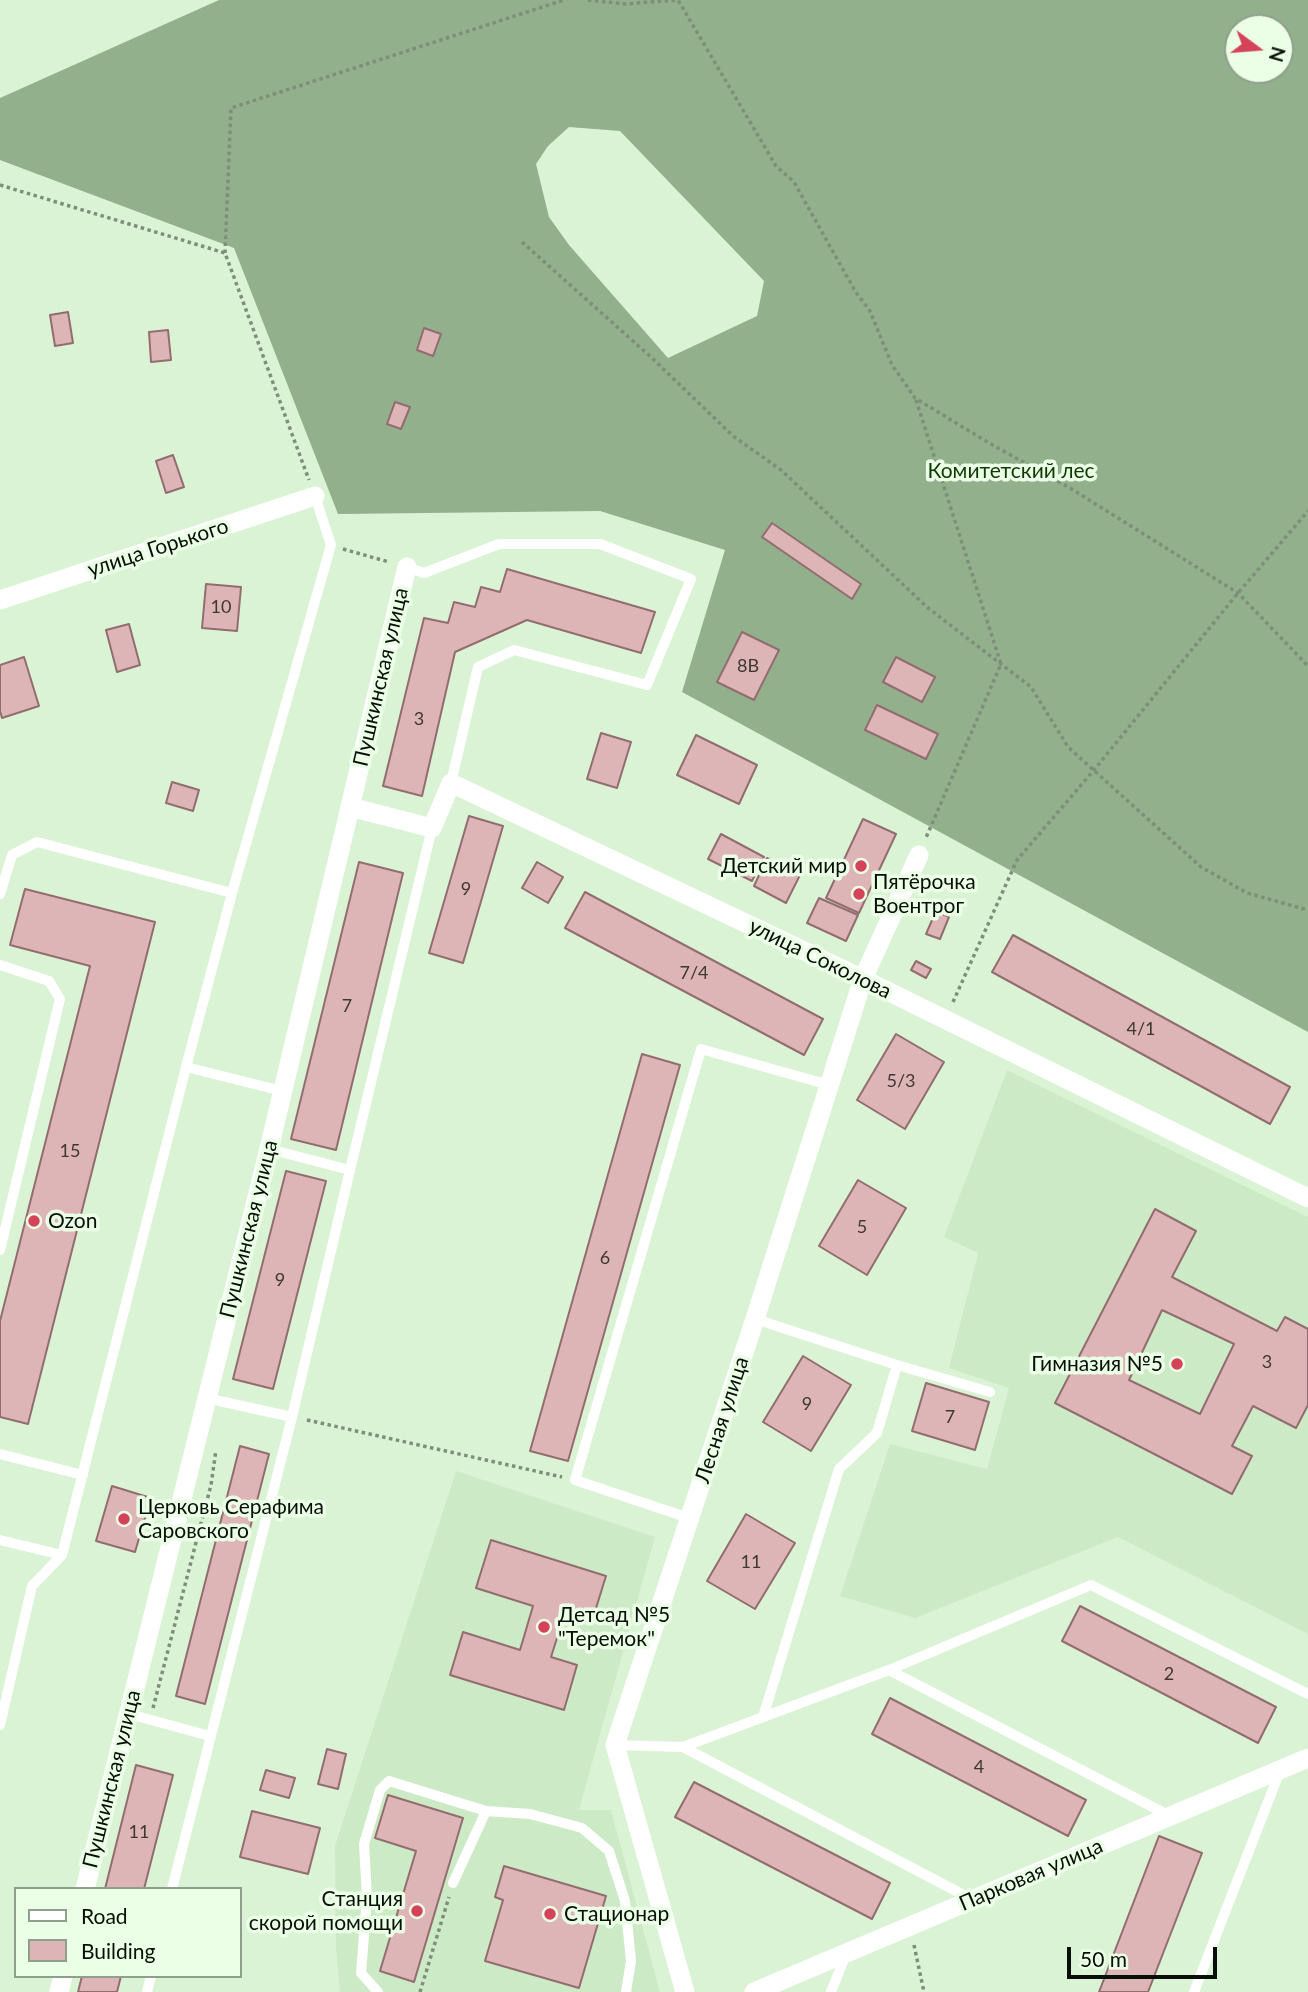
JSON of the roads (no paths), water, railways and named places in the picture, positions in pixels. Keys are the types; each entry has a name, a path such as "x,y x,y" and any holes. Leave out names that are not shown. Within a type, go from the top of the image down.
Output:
{"street":[{"name":"улица Горького","path":"0,600 315,496"},
{"name":"Пушкинская улица","path":"86,1887 269,1149 407,567"},
{"path":"350,807 432,828 451,783"},
{"name":"улица Соколова","path":"451,783 863,979 1308,1198"},
{"name":"Лесная улица","path":"615,1745 863,979 919,855"},
{"path":"615,1745 685,1992"},
{"name":"Парковая улица","path":"754,1992 1308,1758"}],"lane":[{"path":"0,1725 32,1586 62,1555 232,893 331,545 315,496"},
{"path":"407,567 425,573 499,544 600,544 691,579 647,685 514,650 478,667 451,783"},
{"path":"172,1887 292,1417 432,828"},
{"path":"0,894 12,855 37,842 232,893"},
{"path":"0,965 49,981 60,999 0,1250"},
{"path":"689,1518 575,1480 701,1049 829,1085"},
{"path":"186,1067 282,1091"},
{"path":"269,1149 350,1170"},
{"path":"755,1318 990,1392"},
{"path":"762,1717 839,1469 877,1433 897,1364"},
{"path":"206,1398 292,1417"},
{"path":"0,1454 83,1475"},
{"path":"0,1540 62,1555"},
{"path":"615,1745 683,1747 890,1670 1091,1585 1308,1694"},
{"path":"890,1670 1170,1816"},
{"path":"129,1714 210,1736"},
{"path":"683,1747 973,1900"},
{"path":"1194,1992 1281,1770"},
{"path":"378,1992 361,1973 368,1898 364,1844 380,1790 389,1781 486,1811 530,1814 582,1828 609,1851 625,1901 631,1961 626,1992"},
{"path":"453,1883 486,1811"},
{"path":"831,1992 846,1953"}],"place":[{"name":"Детский мир","path":"861,866"},
{"name":"Пятёрочка Воентрог","path":"859,894"},
{"name":"Ozon","path":"34,1221"},
{"name":"Гимназия №5","path":"1177,1364"},
{"name":"Церковь Серафима Саровского","path":"124,1519"},
{"name":"Детсад №5 \"Теремок\"","path":"544,1627"},
{"name":"Станция скорой помощи","path":"417,1911"},
{"name":"Стационар","path":"550,1914"}],"park label":[{"name":"Комитетский лес","path":"1011,471"}]}
